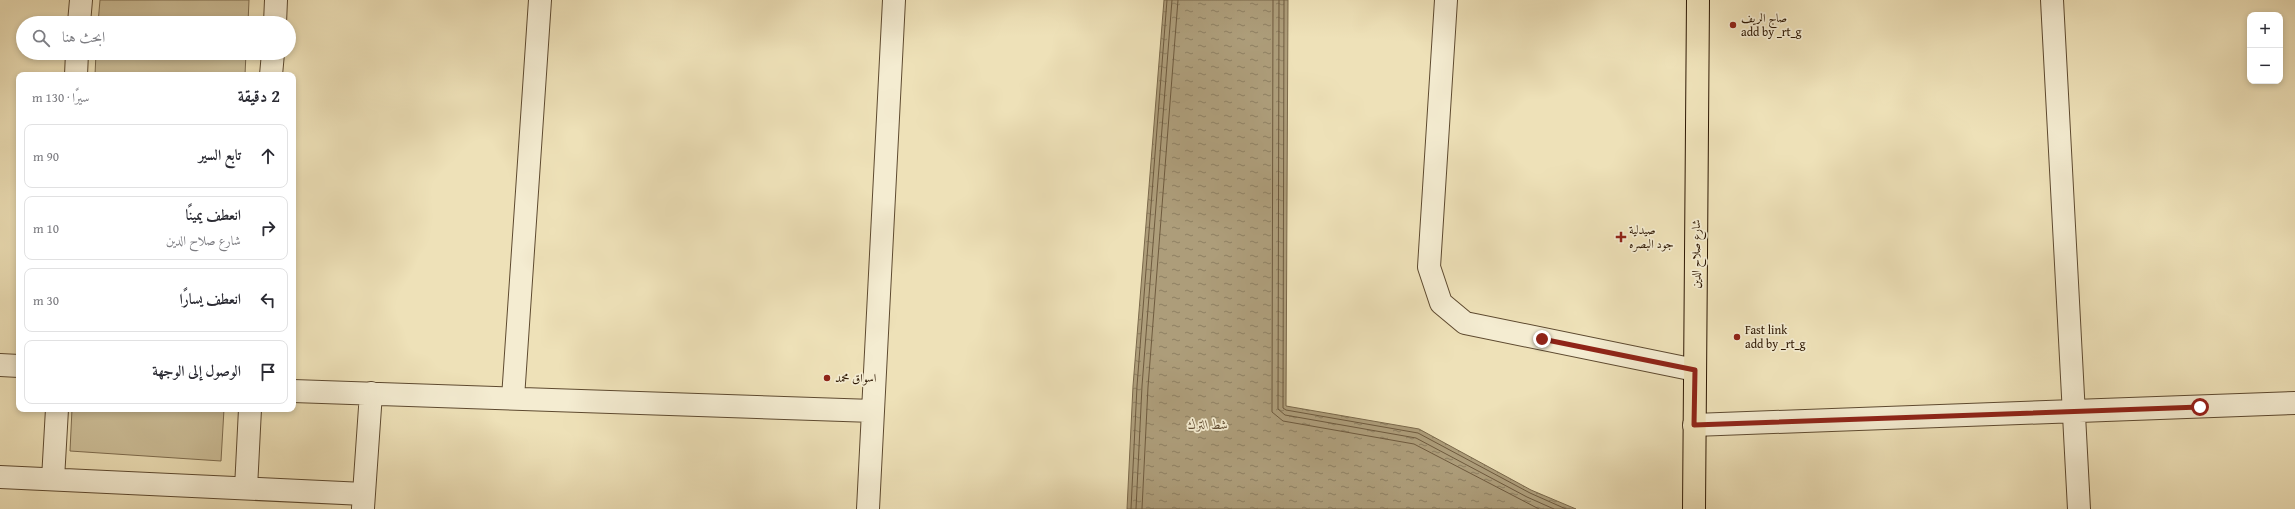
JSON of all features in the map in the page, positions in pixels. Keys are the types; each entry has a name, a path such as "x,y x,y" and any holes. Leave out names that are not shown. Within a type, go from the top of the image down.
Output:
{"main road":[{"name":"شارع صلاح الدين","path":"1694,509 1698,0"}],"street":[{"path":"79,16 80,0"},
{"path":"275,16 276,0"},
{"path":"513,398 540,0"},
{"path":"868,509 894,0"},
{"path":"1446,0 1430,267 1441,303 1465,323 1695,370"},
{"path":"2052,0 2079,509"},
{"path":"76,72 77,60"},
{"path":"271,72 272,60"},
{"path":"0,365 16,366"},
{"path":"296,391 873,411"},
{"path":"0,476 246,488 363,501 371,393"},
{"path":"1694,425 2295,403"},
{"path":"53,479 56,412"},
{"path":"246,488 250,412"}],"shaded area":[{"path":"100,0 249,0 248,16 99,16"},
{"path":"96,60 246,60 245,72 95,72"},
{"path":"72,412 224,412 221,461 70,451"}],"water":[{"name":"شط الترك","path":"1164,0 1288,0 1286,406 1419,429 1531,490 1576,509 1127,509 1133,386"}],"place":[{"name":"صاج الريف add by _rt_g","path":"1733,25"},
{"name":"صيدلية جود البصره","path":"1621,237"},
{"name":"Fast link add by _rt_g","path":"1737,337"},
{"name":"اسواق محمد","path":"827,378"}],"route":[{"path":"1542,339 1695,370 1694,425 2200,407"}]}
